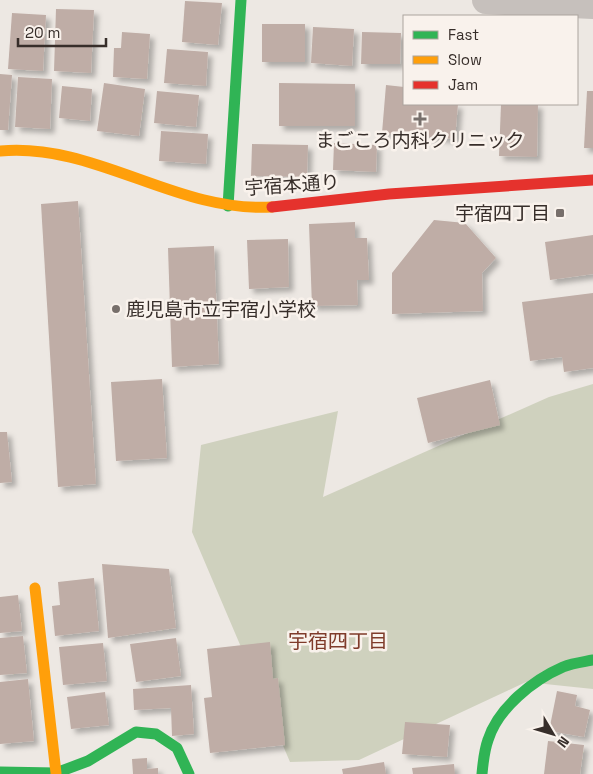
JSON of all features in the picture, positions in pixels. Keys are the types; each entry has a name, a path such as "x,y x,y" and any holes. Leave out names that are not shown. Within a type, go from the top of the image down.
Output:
{"street":[{"path":"228,206 241,0"},
{"path":"486,0 593,5"},
{"name":"宇宿本通り","path":"0,151 30,150 92,163 191,198 228,206 253,207 304,204 388,194 593,180"},
{"path":"35,588 56,772"},
{"path":"482,774 489,738 499,719 514,702 528,689 563,667 593,660"},
{"path":"0,772 56,772 88,761 136,732 156,734 177,748 189,774"}],"green space":[{"path":"593,384 593,689 526,682 359,760 290,762 192,532 201,445 338,411 323,497 549,397"}],"building":[{"path":"185,1 222,3 218,45 182,42"},
{"path":"56,9 94,10 91,73 54,71"},
{"path":"12,13 46,15 43,71 8,69"},
{"path":"262,24 305,24 305,62 262,62"},
{"path":"313,27 354,29 352,66 311,63"},
{"path":"122,32 150,34 147,79 113,77 114,48 121,48"},
{"path":"362,32 401,33 400,64 361,64"},
{"path":"167,49 208,52 206,86 164,83"},
{"path":"0,74 12,75 8,130 0,130"},
{"path":"18,77 52,79 50,129 15,127"},
{"path":"104,83 145,89 139,136 97,131"},
{"path":"279,83 355,84 355,126 279,126"},
{"name":"まごころ内科クリニック","path":"386,85 403,87 403,105 458,105 455,139 382,133"},
{"path":"62,86 92,89 90,121 59,118"},
{"path":"157,91 199,95 196,127 154,123"},
{"path":"587,91 593,91 593,148 584,148"},
{"path":"501,105 538,105 537,157 499,156"},
{"path":"161,131 208,134 206,164 159,161"},
{"path":"334,143 377,145 376,172 333,170"},
{"path":"252,144 308,145 307,177 251,176"},
{"path":"78,201 96,484 58,487 41,204"},
{"path":"434,220 465,223 496,258 482,273 483,311 392,314 392,273"},
{"path":"355,222 355,238 367,238 369,280 357,280 358,305 312,306 309,224"},
{"path":"593,235 593,274 550,280 545,242"},
{"path":"288,239 289,287 249,289 247,240"},
{"path":"214,246 219,364 172,367 168,248"},
{"path":"593,293 593,368 564,372 562,357 530,361 522,302"},
{"path":"162,379 167,458 116,461 111,382"},
{"path":"490,380 500,425 428,443 417,398"},
{"path":"0,432 7,432 12,482 0,483"},
{"path":"102,564 169,569 176,628 108,638"},
{"path":"94,578 99,631 55,636 52,606 60,605 58,582"},
{"path":"18,595 22,631 0,633 0,597"},
{"path":"23,636 27,673 0,675 0,638"},
{"path":"176,638 181,676 136,682 130,644"},
{"path":"270,642 273,679 278,678 285,745 210,753 204,698 212,697 207,649"},
{"path":"103,643 107,681 63,685 59,647"},
{"path":"28,679 34,741 0,744 0,682"},
{"path":"191,685 194,734 172,736 171,708 134,710 133,689"},
{"path":"557,691 577,695 575,706 590,710 584,737 549,731"},
{"path":"105,692 109,725 71,729 67,697"},
{"path":"405,722 450,725 447,757 402,754"},
{"path":"548,741 584,745 580,774 544,774"},
{"path":"147,758 147,769 158,768 158,774 133,774 132,759"},
{"path":"384,762 386,774 343,774 342,769"},
{"path":"454,764 455,774 413,774 412,768"}],"traffic: fast":[{"path":"228,206 241,0"},
{"path":"482,774 488,740 493,728 508,706 540,679 567,666 593,660"},
{"path":"0,772 56,773 88,761 136,732 156,734 177,748 189,774"}],"traffic: slow":[{"path":"0,151 35,151 69,157 102,166 202,200 237,206 272,207"},
{"path":"35,588 56,773"}],"traffic: jam":[{"path":"272,207 389,194 593,180"}],"place":[{"name":"まごころ内科クリニック","path":"420,119"},
{"name":"宇宿四丁目","path":"560,213"},
{"name":"鹿児島市立宇宿小学校","path":"116,309"}],"district":[{"name":"宇宿四丁目","path":"338,641"}]}
